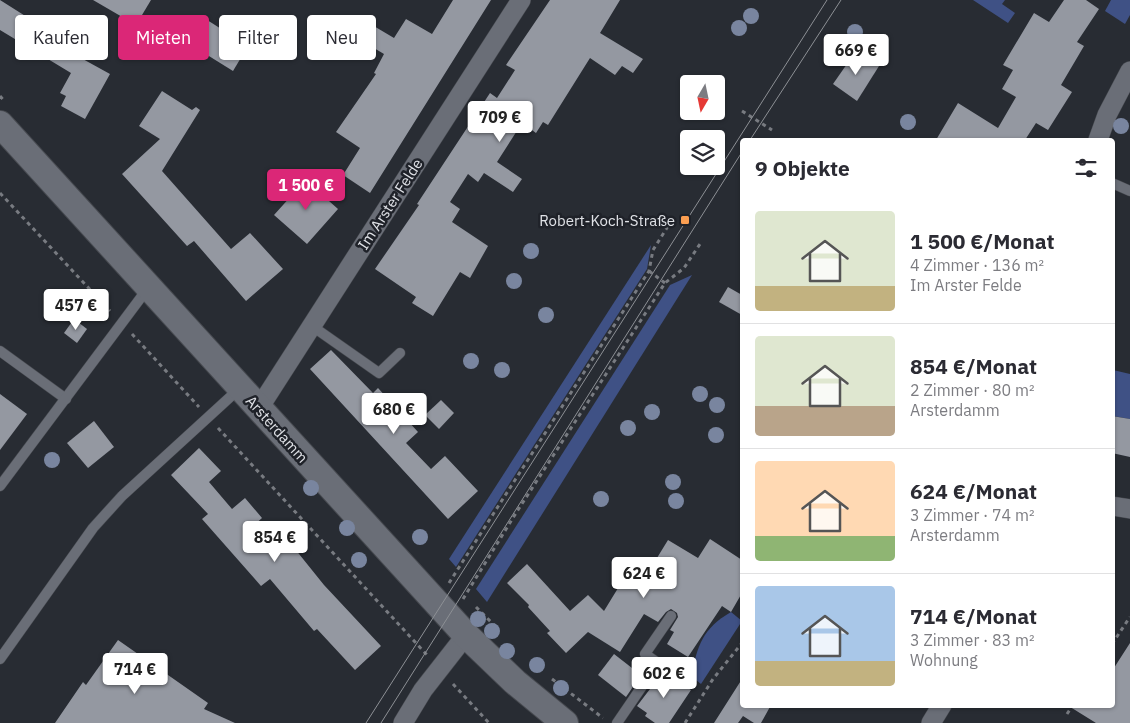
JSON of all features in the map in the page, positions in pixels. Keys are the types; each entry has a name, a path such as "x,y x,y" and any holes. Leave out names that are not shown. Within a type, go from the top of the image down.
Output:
{"street":[{"name":"Im Arster Felde","path":"259,408 521,0"},
{"path":"1099,138 1107,115 1130,71"},
{"name":"Arsterdamm","path":"0,124 451,619 515,682 565,723"},
{"path":"1115,506 1130,509"},
{"path":"403,723 439,668 451,619"},
{"path":"930,723 940,708"}],"lane":[{"path":"1115,184 1130,191"},
{"path":"0,486 149,288"},
{"path":"312,326 379,373 400,354"},
{"path":"0,351 66,398"},
{"path":"0,659 93,528 122,496 240,388"},
{"path":"617,723 658,663 645,654 671,616"}],"path":[{"path":"742,111 772,130"},
{"path":"0,193 489,723"},
{"path":"451,619 649,272 654,250 670,223"},
{"path":"451,619 516,513 665,283 684,268 702,241"},
{"path":"649,272 665,283"},
{"path":"1115,640 1130,617"},
{"path":"685,723 713,679 740,645"},
{"path":"1067,714 1071,708"}],"shaded area":[{"path":"973,0 1005,0 1002,4 1015,13 1008,23"},
{"path":"1111,0 1130,0 1130,15 1125,24 1105,11"},
{"path":"651,245 647,269 456,567 449,559"},
{"path":"692,275 487,602 476,589 670,285"},
{"path":"1115,370 1130,374 1130,419 1115,416"},
{"path":"731,612 740,619 740,624 701,684 691,676 696,655 707,632 721,618"}],"building":[{"path":"0,0 24,15 15,15 15,39 0,30"},
{"path":"93,0 151,0 142,15 119,15"},
{"path":"453,0 491,0 370,193 343,175 360,148 336,132 376,74 374,73 384,54 376,49 376,27 394,38 406,19 432,34"},
{"path":"550,0 620,0 600,33 643,59 633,73 622,66 615,75 590,58 548,125 543,122 536,133 522,123 497,162 522,179 513,192 484,173 478,182 468,174 450,202 460,209 452,222 488,246 470,278 460,272 433,316 412,303 416,297 375,269 419,205 417,204 490,93 497,98 515,70 506,65"},
{"path":"1064,0 1086,0 1099,9 1077,42 1084,46 1061,85 1072,92 1048,130 1036,123 1026,138 937,138 958,103 998,128 1016,97 1002,89 1013,70 1003,65 1034,13 1049,22"},
{"path":"209,21 219,28 219,60 240,60 233,71 209,56"},
{"path":"856,51 879,66 857,101 833,84"},
{"path":"50,60 85,60 110,74 85,119 61,106 66,96 60,93 71,73"},
{"path":"162,91 192,110 196,107 200,110 162,171 231,249 250,233 283,269 246,301 194,241 187,246 122,174 160,139 139,126"},
{"path":"302,177 338,209 307,244 274,215 292,195"},
{"path":"728,287 740,294 740,314 719,302"},
{"path":"74,319 87,329 77,343 64,333"},
{"path":"331,350 373,393 378,388 418,432 406,443 431,469 445,456 478,491 448,519 310,369"},
{"path":"0,394 27,414 0,450"},
{"path":"441,400 454,413 439,429 425,415"},
{"path":"1115,416 1130,419 1130,457 1115,454"},
{"path":"94,421 114,447 88,468 67,443"},
{"path":"199,448 221,471 209,482 232,509 245,498 262,518 250,529 275,557 291,544 324,585 381,646 355,670 317,629 314,631 270,579 261,586 202,519 208,514 171,475"},
{"path":"710,539 740,559 740,596 731,612 722,606 688,657 667,644 674,632 670,630 678,617 677,613 671,609 658,622 644,614 620,652 588,632 566,653 547,633 550,631 528,607 529,605 507,583 527,564 570,611 588,595 604,611 626,575 641,584 668,540 698,558"},
{"path":"118,640 208,703 204,709 235,723 55,723 83,682 86,685"},
{"path":"1130,643 1130,723 1096,723 1072,708 1115,708 1115,666"},
{"path":"614,654 641,675 626,697 598,675"},
{"path":"663,672 691,690 669,723 655,723 645,716 647,713 637,706"},
{"path":"740,682 740,708 769,708 761,723 754,723 743,716 738,723 714,723"}],"tram line":[{"path":"366,723 827,0"},
{"path":"751,138 841,0"},
{"path":"381,723 740,155"}],"place":[{"name":"Robert-Koch-Straße","path":"685,220"}]}
